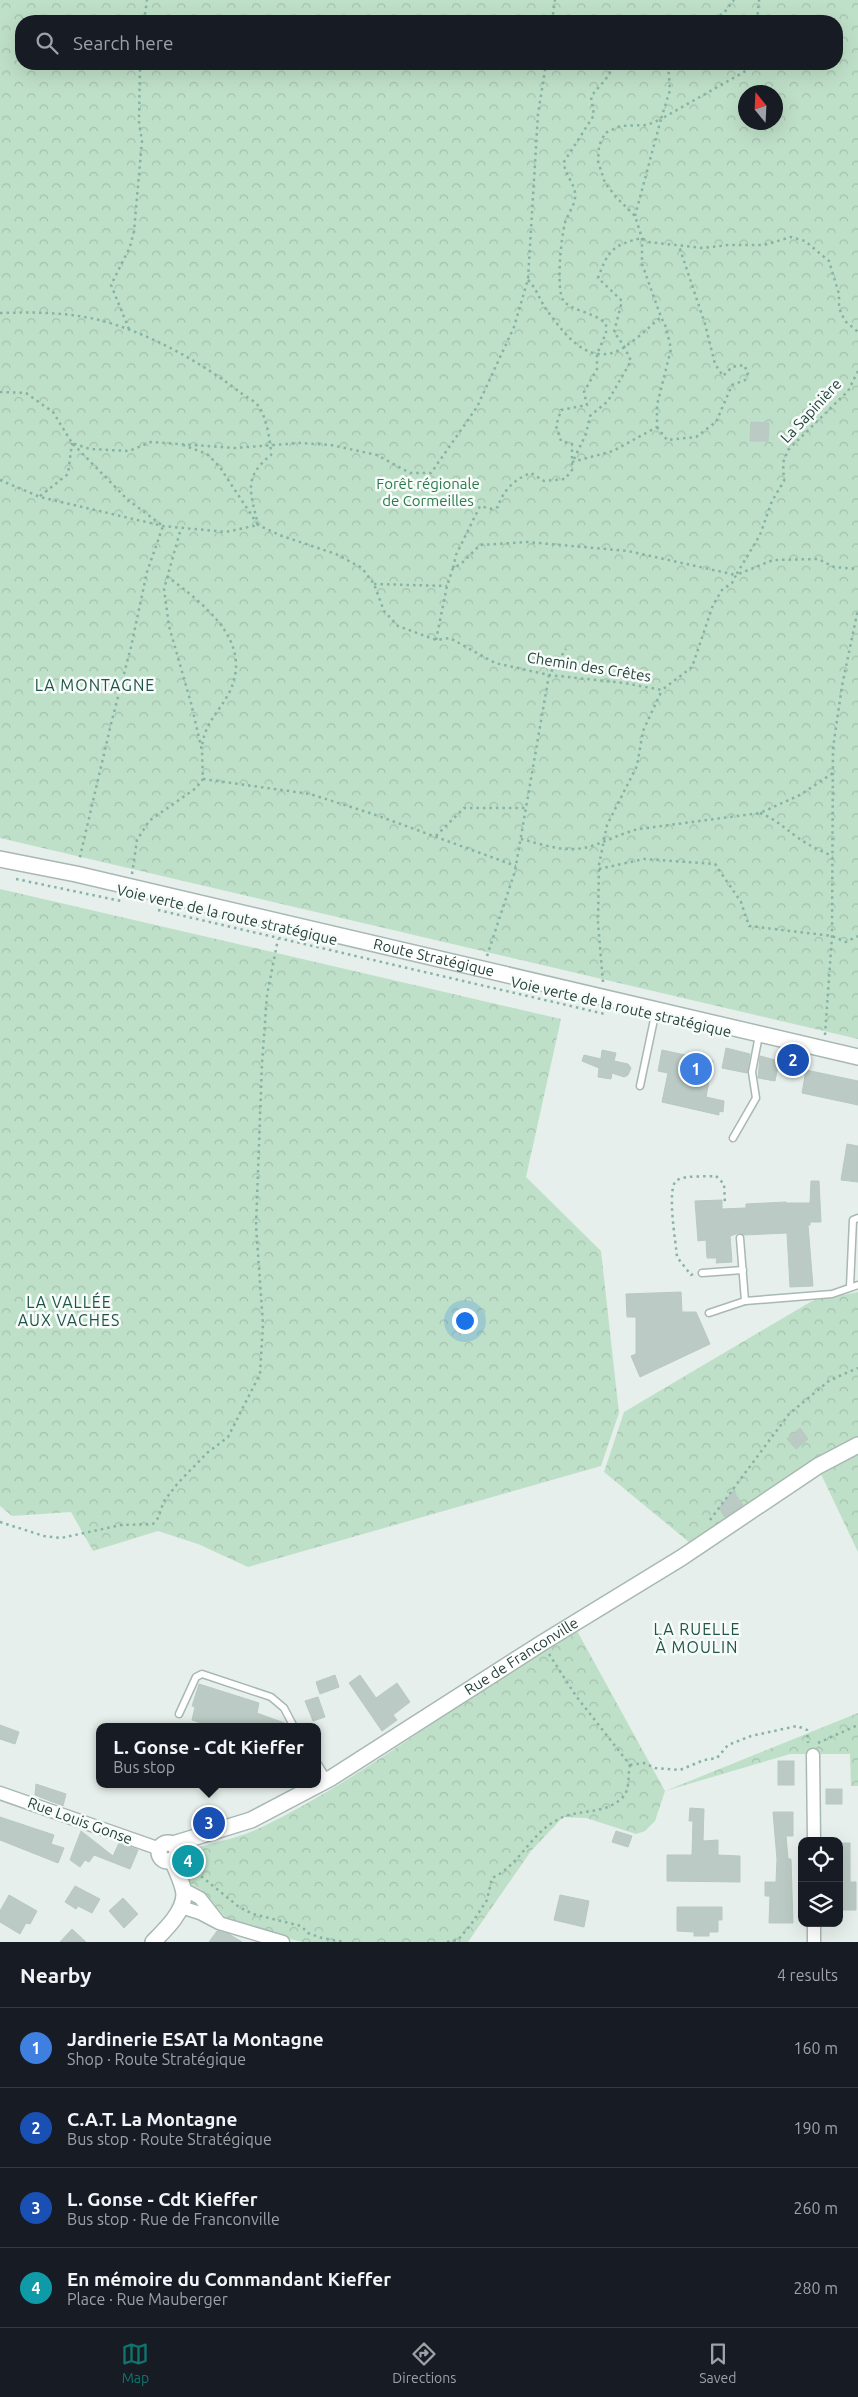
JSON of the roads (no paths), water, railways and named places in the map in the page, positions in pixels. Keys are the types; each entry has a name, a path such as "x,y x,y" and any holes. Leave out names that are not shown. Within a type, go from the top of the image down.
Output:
{"street":[{"name":"Route Stratégique","path":"3,859 76,874 858,1057"},
{"name":"Rue de Franconville","path":"321,1784 624,1593 818,1466 858,1445"},
{"path":"813,1755 814,1837"},
{"name":"Rue de Franconville","path":"170,1851 193,1839 251,1820 313,1788"},
{"name":"Rue Louis Gonse","path":"0,1793 170,1851"},
{"path":"153,1942 176,1916 181,1907 183,1889 170,1851"},
{"path":"183,1889 200,1898 219,1923"},
{"path":"181,1907 200,1913 219,1923 283,1942"},
{"path":"814,1927 814,1942"}],"lane":[{"path":"640,1086 656,1010"},
{"path":"733,1138 756,1098 752,1072 759,1034"},
{"path":"850,1287 854,1220 858,1218"},
{"path":"740,1238 745,1301"},
{"path":"702,1273 743,1270"},
{"path":"709,1313 745,1301 832,1294 858,1285"},
{"path":"179,1714 196,1677 202,1674 271,1697 284,1708 292,1723"},
{"path":"321,1769 328,1780"}],"place":[{"name":"C.A.T. La Montagne","path":"793,1060"},
{"name":"Jardinerie ESAT la Montagne","path":"696,1069"},
{"name":"L. Gonse - Cdt Kieffer","path":"209,1823"},
{"name":"En mémoire du Commandant Kieffer","path":"188,1861"}],"district":[{"name":"LA MONTAGNE","path":"95,685"},
{"name":"LA VALLÉE AUX VACHES","path":"69,1311"},
{"name":"LA RUELLE À MOULIN","path":"697,1638"}],"park label":[{"name":"Forêt régionale de Cormeilles","path":"428,492"}]}
